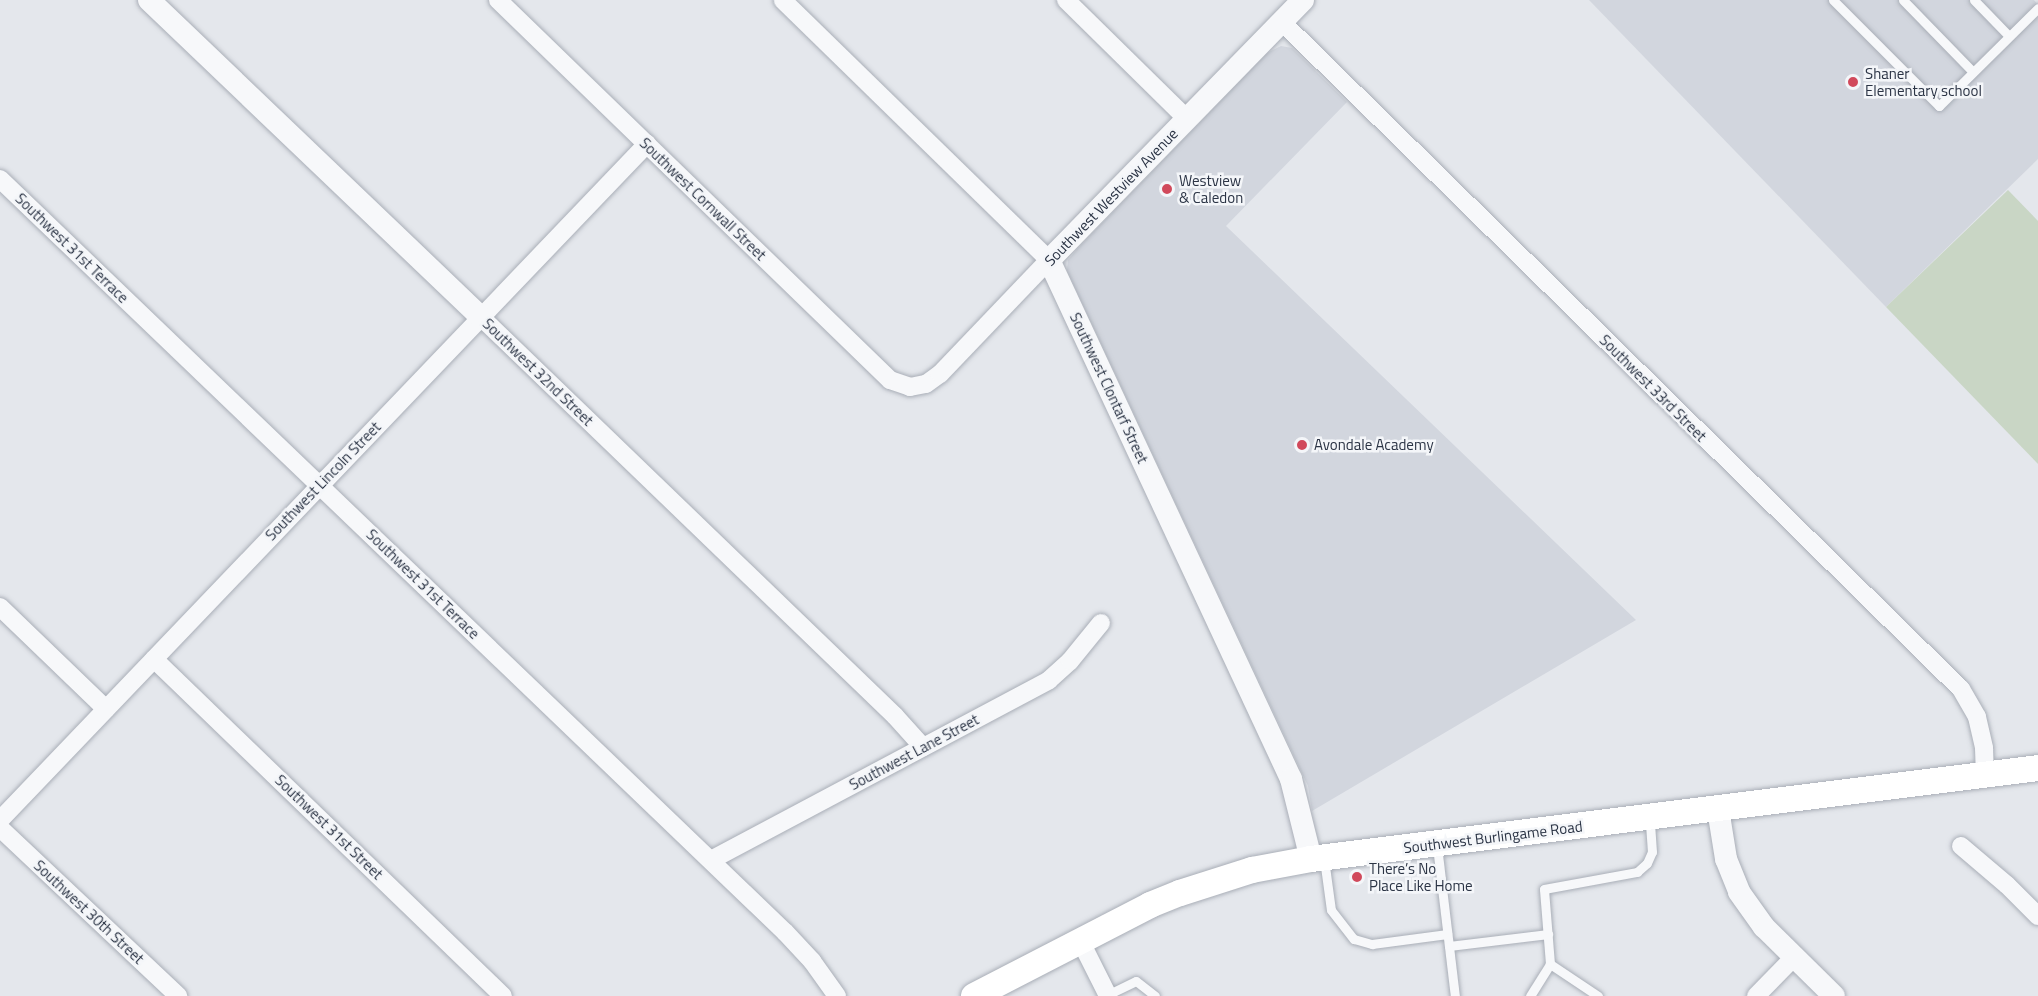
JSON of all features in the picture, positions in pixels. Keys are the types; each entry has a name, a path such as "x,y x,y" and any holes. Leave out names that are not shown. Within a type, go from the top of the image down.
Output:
{"main road":[{"name":"Southwest Burlingame Road","path":"974,996 1080,940 1180,892 1252,870 1318,858 2038,768"}],"street":[{"name":"Southwest 32nd Street","path":"149,0 895,716 923,747"},
{"name":"Southwest Cornwall Street","path":"498,0 890,380 900,385 915,387"},
{"name":"Southwest Clontarf Street","path":"783,0 1049,260 1292,779 1318,858"},
{"path":"1066,0 1187,119"},
{"name":"Southwest Westview Avenue","path":"915,387 934,379 1303,0"},
{"name":"Southwest 33rd Street","path":"1282,22 1961,689 1977,717 1984,748 1985,775"},
{"name":"Southwest Lincoln Street","path":"0,820 646,144"},
{"name":"Southwest 31st Terrace","path":"0,179 785,932 812,961 837,996"},
{"path":"0,607 106,709"},
{"name":"Southwest Lane Street","path":"711,860 1049,680 1070,661 1101,623"},
{"name":"Southwest 31st Street","path":"154,659 503,996"},
{"path":"1718,809 1726,859 1738,892 1764,927 1834,996"},
{"name":"Southwest 30th Street","path":"0,828 178,996"},
{"path":"1961,846 2007,885 2038,916"},
{"path":"1080,940 1107,996"},
{"path":"1756,996 1794,957"}],"lane":[{"path":"1833,0 1939,106 2038,8"},
{"path":"1903,0 1973,72"},
{"path":"1974,0 2009,36"},
{"path":"1530,996 1550,964 1544,889 1637,872 1647,863 1652,852 1650,817"},
{"path":"1437,844 1455,996"},
{"path":"1318,858 1331,910 1354,939 1372,944 1447,934"},
{"path":"1449,946 1548,934"},
{"path":"1550,964 1598,996"},
{"path":"1107,996 1136,981 1155,996"}],"shaded area":[{"name":"Shaner Elementary school","path":"1589,0 2034,0 2038,5 2038,159 1886,307"},
{"name":"Avondale Academy","path":"1281,46 1292,48 1347,102 1226,226 1636,620 1312,811 1308,786 1067,271 1068,260 1079,247 1267,53"}],"green space":[{"path":"2008,190 2038,221 2038,464 1886,307"}],"place":[{"name":"Shaner Elementary school","path":"1853,82"},
{"name":"Westview & Caledon","path":"1167,189"},
{"name":"Avondale Academy","path":"1302,445"},
{"name":"There’s No Place Like Home","path":"1357,877"}]}
